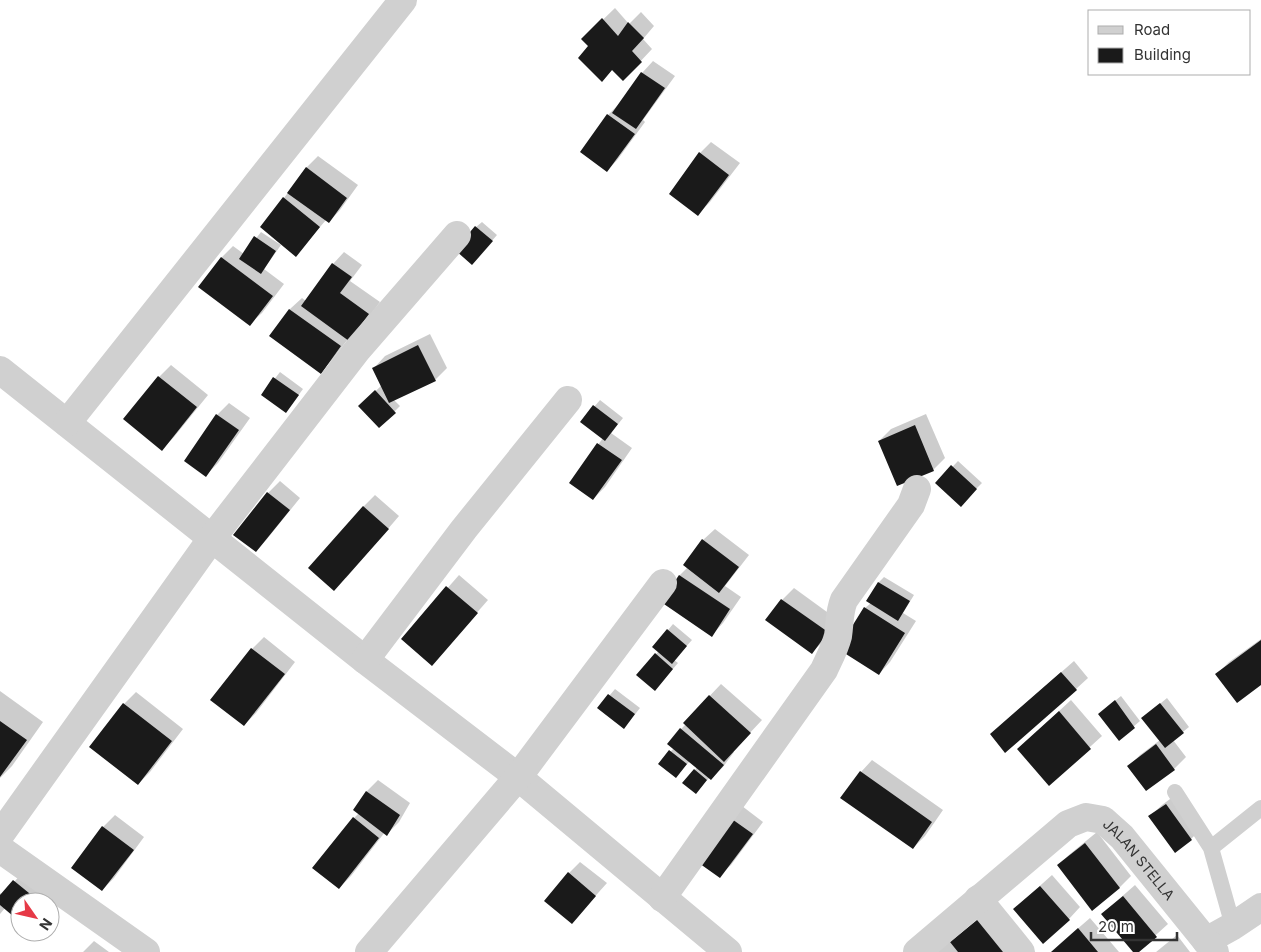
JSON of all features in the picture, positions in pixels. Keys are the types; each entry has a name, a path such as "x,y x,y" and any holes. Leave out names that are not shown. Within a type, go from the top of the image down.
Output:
{"street":[{"path":"67,423 403,0"},
{"path":"0,835 212,538 358,348 458,235"},
{"path":"0,370 365,660 518,777 728,952"},
{"path":"365,660 470,521 568,400"},
{"path":"662,898 824,670 835,648 840,610 844,600 911,505 917,489"},
{"path":"369,952 518,777 663,583"},
{"name":"JALAN STELLA","path":"978,899 1068,824 1086,816 1104,820 1122,837 1210,947"},
{"path":"0,849 146,952"},
{"path":"917,952 978,899 1021,952"},
{"path":"1210,947 1233,926 1261,907"}],"lane":[{"path":"1175,792 1210,848 1233,926"},
{"path":"1210,848 1261,808"}],"building":[{"path":"602,18 618,36 628,22 644,38 632,51 642,62 623,81 612,70 602,82 578,58 588,46 581,39"},
{"path":"641,72 665,88 636,129 612,113"},
{"path":"607,114 635,134 607,172 580,152"},
{"path":"699,152 729,175 698,216 669,194"},
{"path":"306,167 347,198 329,223 287,193"},
{"path":"283,197 320,227 296,257 260,227"},
{"path":"475,226 493,241 472,265 455,250"},
{"path":"254,236 276,251 261,274 239,259"},
{"path":"221,257 273,296 250,326 198,287"},
{"path":"332,263 352,277 340,293 369,314 349,341 301,306"},
{"path":"289,309 341,346 321,374 269,336"},
{"path":"418,345 436,381 389,403 372,368"},
{"path":"158,376 197,407 162,451 123,419"},
{"path":"273,377 299,395 286,413 261,395"},
{"path":"375,390 396,413 379,428 358,406"},
{"path":"593,405 618,424 605,441 580,422"},
{"path":"216,414 239,430 206,477 184,461"},
{"path":"915,425 934,471 897,486 878,441"},
{"path":"597,443 622,460 593,500 569,483"},
{"path":"951,465 977,489 961,507 935,483"},
{"path":"267,492 290,510 256,552 233,535"},
{"path":"363,506 389,529 334,591 308,568"},
{"path":"702,539 739,567 719,593 683,565"},
{"path":"679,575 730,609 712,637 661,602"},
{"path":"878,582 910,601 898,621 866,601"},
{"path":"446,586 478,613 432,666 401,639"},
{"path":"781,599 828,632 812,654 765,620"},
{"path":"864,607 905,633 879,675 838,649"},
{"path":"667,629 687,646 672,664 652,647"},
{"path":"1261,640 1261,685 1237,703 1215,674"},
{"path":"251,648 285,674 244,726 210,700"},
{"path":"655,653 673,669 655,691 636,675"},
{"path":"1061,672 1077,690 1005,753 990,734"},
{"path":"608,694 635,714 624,729 597,708"},
{"path":"709,695 751,733 724,762 683,723"},
{"path":"1115,700 1135,728 1119,741 1098,714"},
{"path":"123,703 172,741 138,785 89,747"},
{"path":"1160,703 1184,733 1165,748 1141,718"},
{"path":"1059,711 1091,749 1049,786 1017,749"},
{"path":"0,721 27,740 0,777"},
{"path":"680,728 724,765 711,780 667,744"},
{"path":"1156,744 1175,770 1146,791 1127,766"},
{"path":"669,750 687,764 676,778 658,764"},
{"path":"694,769 707,780 696,794 682,783"},
{"path":"860,771 932,822 913,849 840,798"},
{"path":"366,791 400,815 387,836 353,810"},
{"path":"1166,804 1192,840 1175,853 1148,816"},
{"path":"353,817 379,838 339,889 312,868"},
{"path":"729,817 753,834 720,878 696,861"},
{"path":"102,826 134,850 102,891 71,868"},
{"path":"1085,843 1120,888 1092,911 1057,865"},
{"path":"568,872 596,896 572,924 544,901"},
{"path":"13,880 28,892 10,892 10,914 0,905 0,895"},
{"path":"1040,886 1070,920 1043,944 1013,909"},
{"path":"1123,896 1157,937 1139,952 1133,952 1101,914"},
{"path":"982,916 1012,952 958,952 950,942"},
{"path":"1078,928 1098,952 1051,952"}]}
